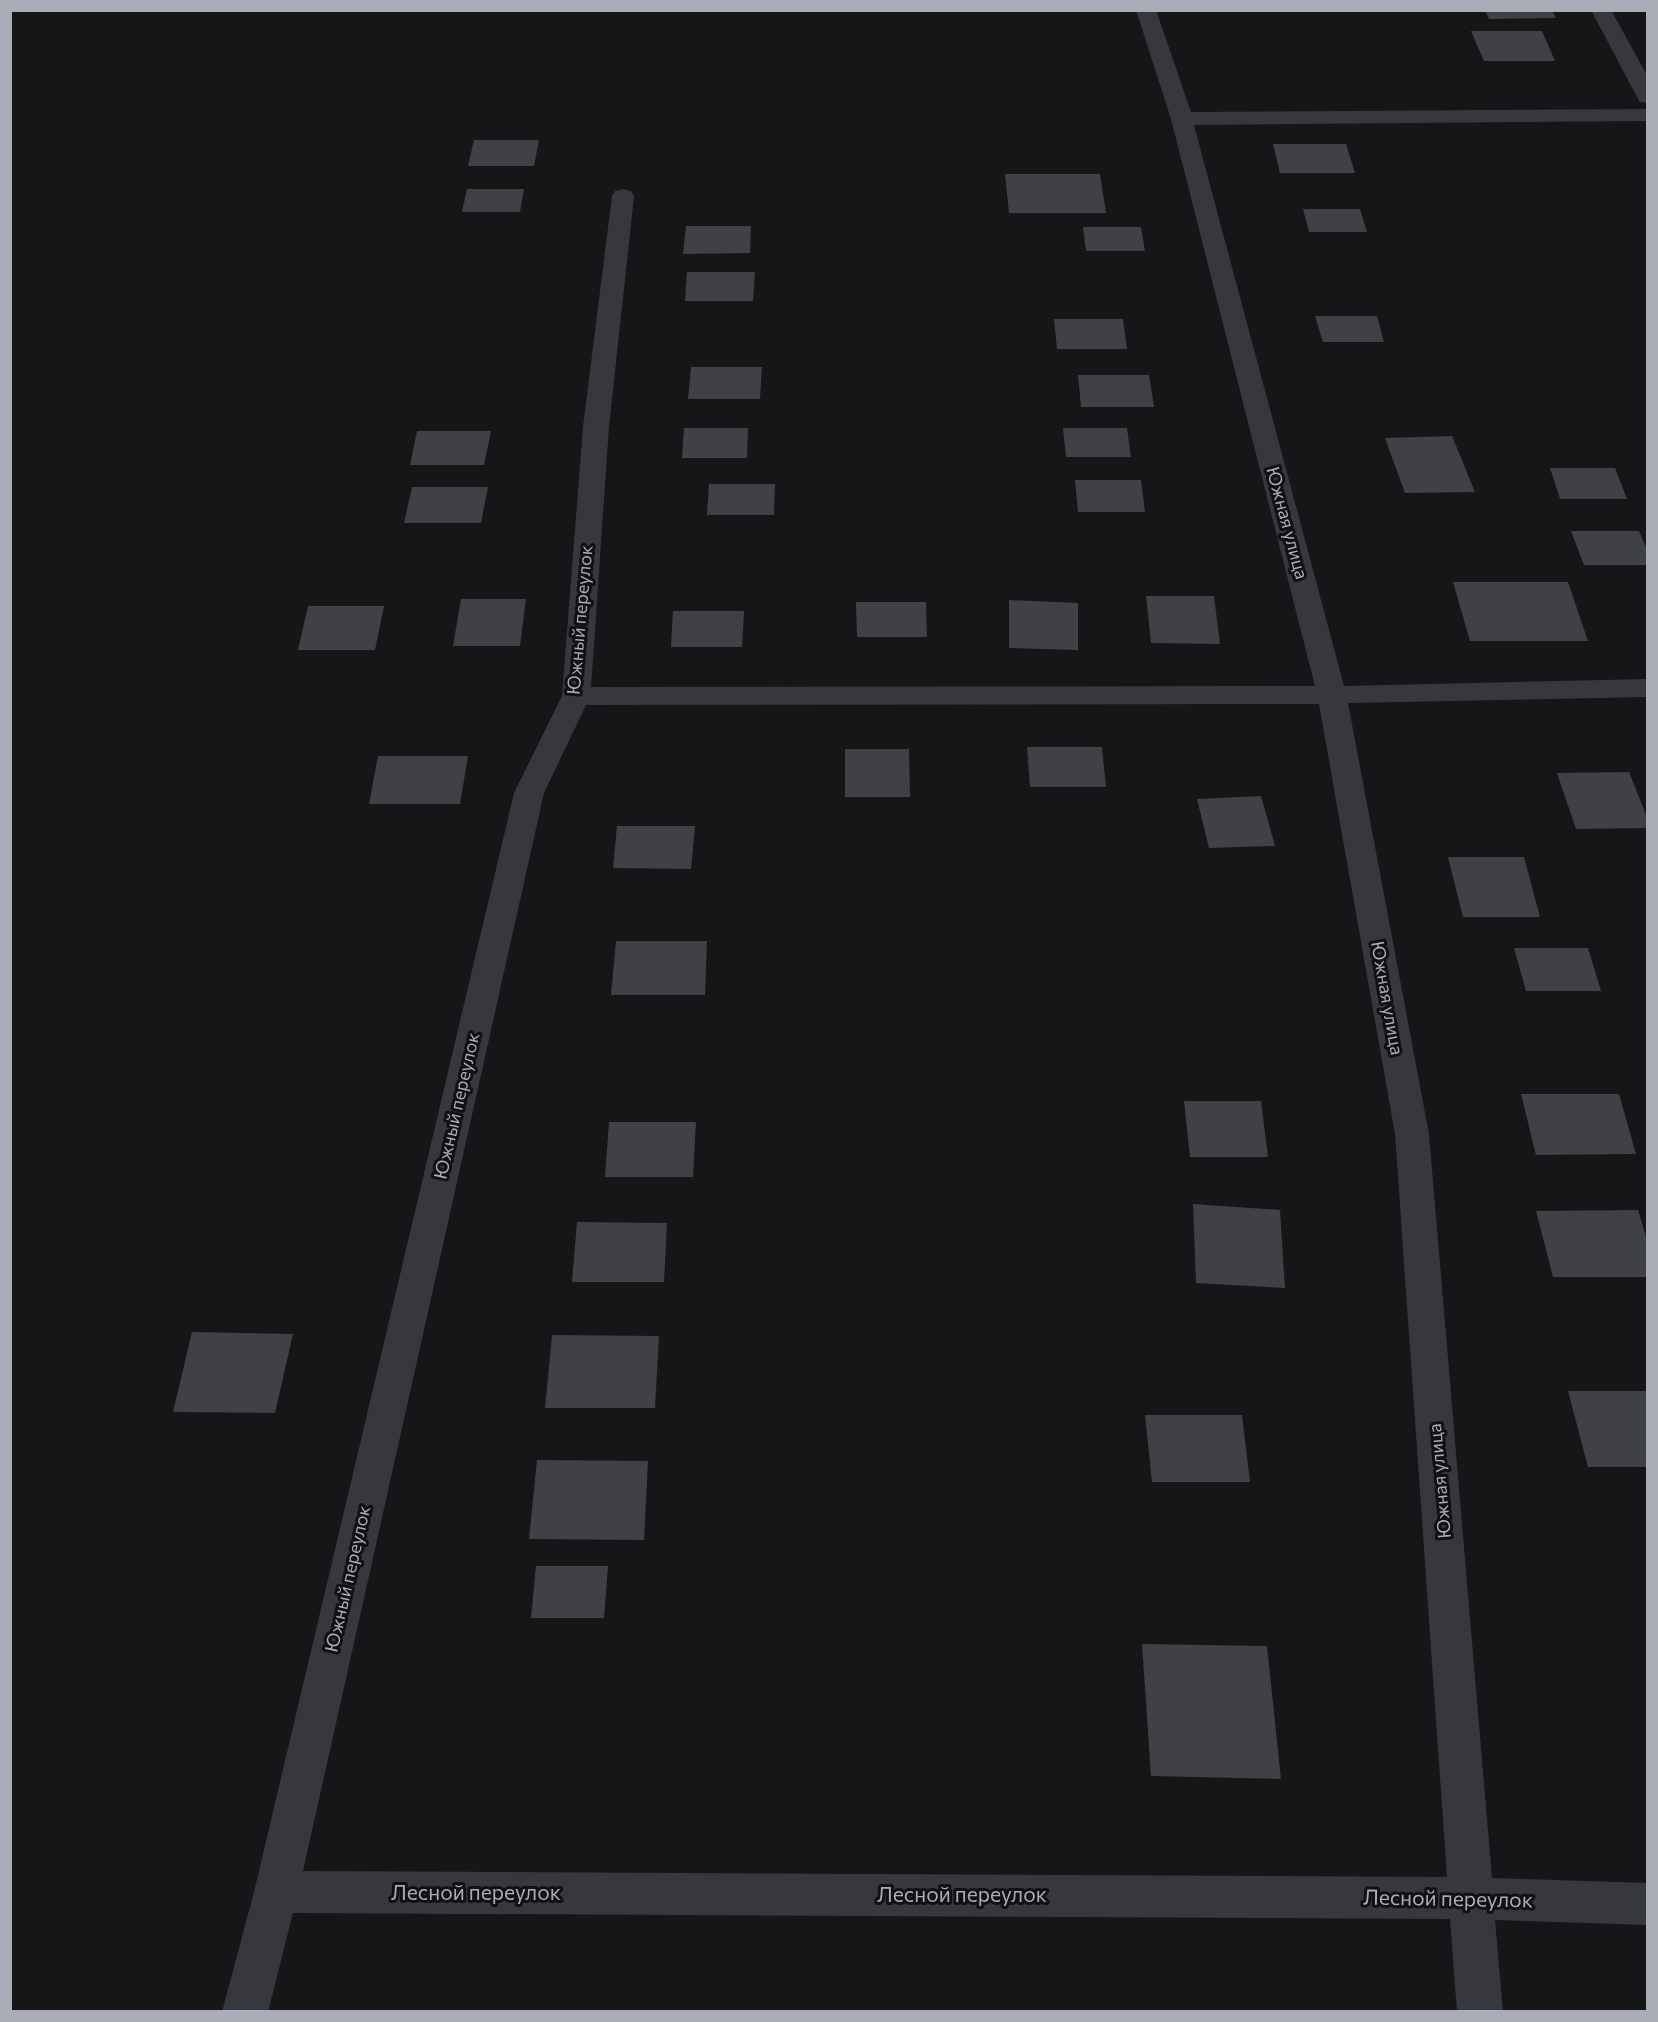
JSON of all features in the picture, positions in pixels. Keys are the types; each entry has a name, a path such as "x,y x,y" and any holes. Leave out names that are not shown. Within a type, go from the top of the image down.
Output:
{"street":[{"name":"Южная улица","path":"1146,10 1182,119 1332,695 1412,1134 1473,1898 1480,2012"},
{"path":"1601,10 1647,97"},
{"path":"1182,119 1647,115"},
{"name":"Южный переулок","path":"245,2012 276,1892 529,793 576,696 596,427 623,196"},
{"path":"576,696 1332,695 1647,688"},
{"name":"Лесной переулок","path":"276,1892 1473,1898 1647,1904"}],"building":[{"path":"1485,10 1552,10 1556,18 1489,19"},
{"path":"1471,31 1542,31 1555,61 1484,61"},
{"path":"474,140 539,140 534,166 468,166"},
{"path":"1273,144 1346,144 1355,173 1280,173"},
{"path":"1005,174 1100,174 1106,213 1009,213"},
{"path":"467,189 524,189 520,212 462,212"},
{"path":"1303,209 1360,209 1367,232 1309,232"},
{"path":"686,226 751,226 750,253 683,254"},
{"path":"1083,227 1141,227 1145,251 1086,251"},
{"path":"687,272 755,272 753,301 685,301"},
{"path":"1315,316 1377,316 1384,342 1323,342"},
{"path":"1054,319 1123,319 1127,349 1057,349"},
{"path":"691,367 762,367 760,399 688,399"},
{"path":"1078,375 1149,375 1154,407 1081,407"},
{"path":"684,428 748,428 747,458 682,458"},
{"path":"1063,428 1127,428 1131,457 1066,457"},
{"path":"417,431 491,431 484,465 410,465"},
{"path":"1452,436 1475,492 1405,493 1385,438"},
{"path":"1550,468 1615,468 1627,499 1560,499"},
{"path":"1075,480 1141,480 1145,512 1078,512"},
{"path":"709,484 775,484 774,515 707,515"},
{"path":"412,487 488,487 481,523 404,523"},
{"path":"1571,531 1639,531 1648,552 1648,565 1584,565"},
{"path":"1453,582 1568,582 1588,641 1470,641"},
{"path":"1146,596 1214,596 1220,644 1151,643"},
{"path":"461,599 526,599 520,646 453,646"},
{"path":"1009,600 1078,603 1078,650 1009,648"},
{"path":"856,602 926,602 927,637 857,637"},
{"path":"308,606 384,606 375,650 298,650"},
{"path":"673,611 744,611 742,647 671,647"},
{"path":"1027,747 1102,747 1106,787 1030,787"},
{"path":"845,749 909,749 910,797 845,797"},
{"path":"378,756 468,756 460,804 369,804"},
{"path":"1629,772 1648,820 1648,828 1576,829 1557,773"},
{"path":"1261,796 1275,846 1209,848 1197,799"},
{"path":"617,826 695,826 691,869 613,868"},
{"path":"1448,857 1524,857 1540,917 1463,917"},
{"path":"616,941 707,941 705,995 611,995"},
{"path":"1514,948 1588,948 1601,991 1526,991"},
{"path":"1521,1094 1619,1094 1636,1154 1536,1155"},
{"path":"1184,1101 1261,1101 1268,1157 1190,1157"},
{"path":"609,1122 696,1122 693,1177 605,1177"},
{"path":"1193,1204 1280,1210 1285,1288 1196,1283"},
{"path":"1638,1210 1648,1243 1648,1277 1553,1277 1536,1211"},
{"path":"577,1222 667,1223 664,1282 572,1282"},
{"path":"192,1332 293,1334 275,1413 173,1412"},
{"path":"552,1335 659,1336 655,1408 545,1408"},
{"path":"1568,1391 1648,1391 1648,1467 1588,1467"},
{"path":"1145,1415 1242,1415 1250,1482 1152,1482"},
{"path":"537,1460 648,1461 644,1540 529,1539"},
{"path":"536,1566 608,1566 604,1618 531,1618"},
{"path":"1142,1644 1267,1646 1281,1779 1151,1776"}]}
